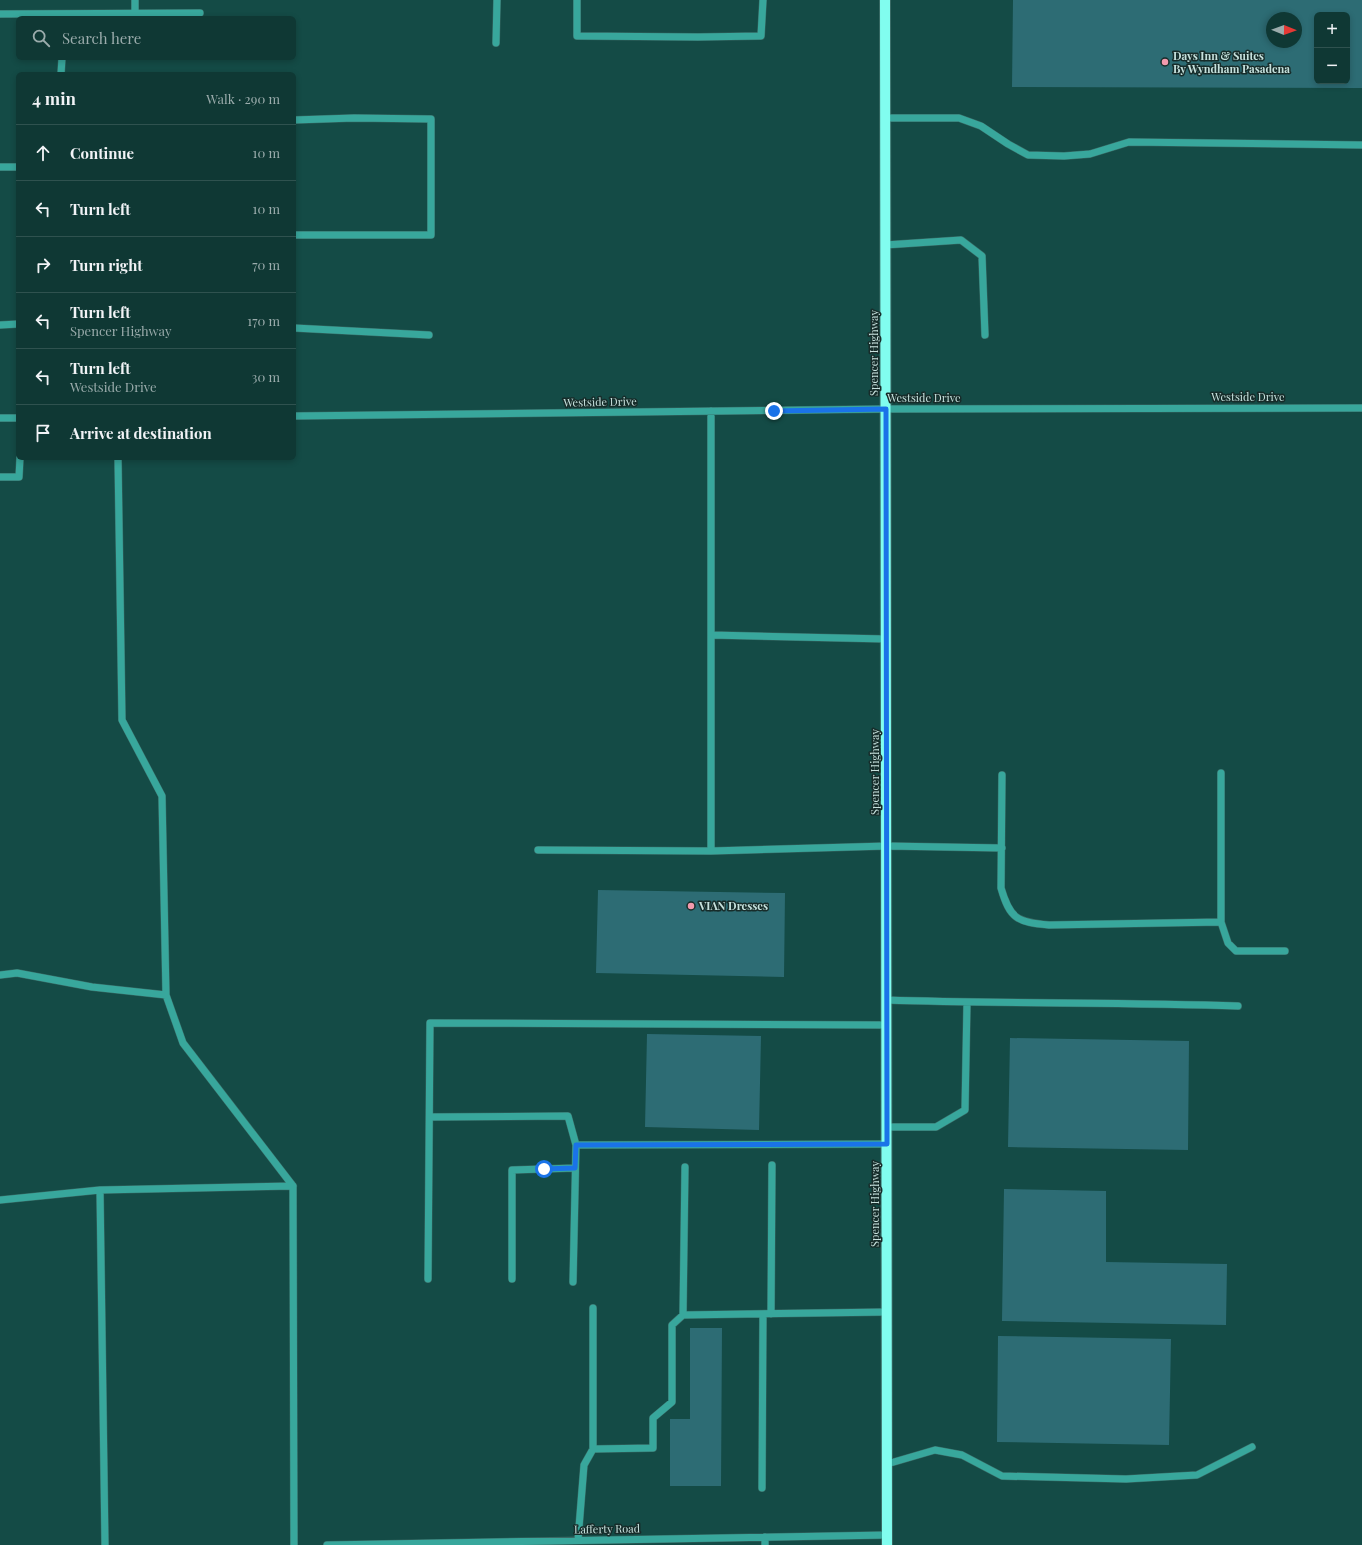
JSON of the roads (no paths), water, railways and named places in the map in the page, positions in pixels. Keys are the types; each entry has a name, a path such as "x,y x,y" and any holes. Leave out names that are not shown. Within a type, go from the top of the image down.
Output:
{"main road":[{"name":"Spencer Highway","path":"885,0 888,1540"}],"street":[{"path":"135,0 135,13"},
{"path":"496,44 497,0"},
{"path":"577,0 577,36 698,37 762,36 762,0"},
{"path":"0,14 62,16 135,13 200,13"},
{"path":"62,60 62,72"},
{"path":"296,120 354,118 431,119 430,235 296,235"},
{"path":"885,118 959,118 981,126 1028,155 1064,156 1090,154 1129,142 1362,145"},
{"path":"0,167 16,167"},
{"path":"886,245 961,240 982,256 984,335"},
{"path":"0,325 16,324"},
{"path":"296,328 429,335"},
{"name":"Westside Drive","path":"296,416 886,409 1362,408"},
{"path":"711,411 711,851"},
{"path":"0,418 16,418"},
{"path":"0,477 19,477 20,460"},
{"path":"118,460 122,720 162,796 166,994 183,1043 293,1186 294,1545"},
{"path":"711,635 886,639"},
{"path":"1221,773 1221,922 1228,943 1236,951 1285,951"},
{"path":"1002,775 1001,888 1006,904 1016,918 1032,923 1049,925 1221,922"},
{"path":"538,850 711,851 886,846 1002,848"},
{"path":"0,975 18,973 92,987 166,994"},
{"path":"887,1000 967,1003 1178,1004 1238,1006"},
{"path":"887,1127 936,1127 965,1110 967,1003"},
{"path":"428,1279 430,1023 887,1025"},
{"path":"430,1117 568,1116 576,1145 573,1282"},
{"path":"576,1145 887,1144"},
{"path":"762,1488 772,1165"},
{"path":"683,1315 685,1167"},
{"path":"512,1279 512,1170 575,1168"},
{"path":"0,1200 100,1190 293,1186"},
{"path":"100,1190 105,1542"},
{"path":"578,1540 584,1465 593,1449 593,1308"},
{"path":"593,1449 653,1448 653,1418 672,1402 672,1325 683,1315 887,1312"},
{"path":"887,1464 935,1450 962,1456 1002,1476 1126,1478 1197,1475 1252,1447"},
{"path":"765,1537 765,1545"},
{"name":"Lafferty Road","path":"327,1545 578,1540 633,1542 765,1537 888,1540"}],"place":[{"name":"Days Inn & Suites By Wyndham Pasadena","path":"1165,62"},
{"name":"VIAN Dresses","path":"691,906"}]}
